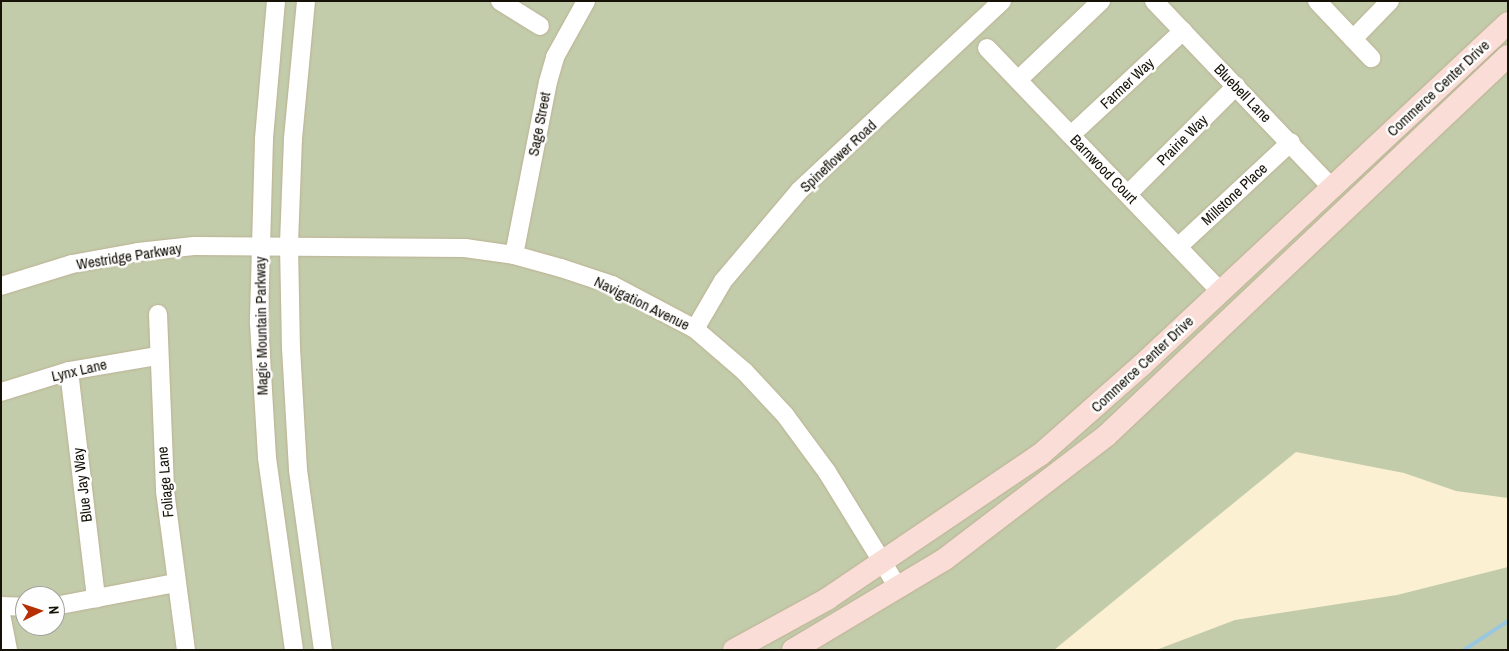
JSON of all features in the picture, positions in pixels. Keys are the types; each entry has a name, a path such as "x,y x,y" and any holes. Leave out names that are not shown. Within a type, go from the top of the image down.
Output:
{"main road":[{"name":"Commerce Center Drive","path":"734,650 827,599 1040,455 1142,365 1330,186 1508,23"},
{"name":"Commerce Center Drive","path":"793,650 899,589 986,530 1106,436 1508,56"}],"street":[{"name":"Magic Mountain Parkway","path":"276,1 268,83 260,244 259,323 267,458 294,650"},
{"name":"Magic Mountain Parkway","path":"306,1 294,130 289,245 296,443 323,650"},
{"path":"500,1 540,26"},
{"name":"Sage Street","path":"514,255 548,82 555,57 586,1"},
{"name":"Spineflower Road","path":"695,329 724,281 800,190 1002,1"},
{"path":"1018,80 1101,1"},
{"name":"Bluebell Lane","path":"1154,1 1291,142 1330,186"},
{"path":"1317,1 1371,58"},
{"path":"1352,39 1390,1"},
{"name":"Farmer Way","path":"1071,135 1183,31"},
{"name":"Barnwood Court","path":"987,48 1220,291"},
{"name":"Prairie Way","path":"1128,194 1236,86"},
{"name":"Millstone Place","path":"1178,247 1291,142"},
{"name":"Navigation Avenue","path":"260,244 465,248 514,255 612,285 695,329 744,371 785,415 827,472 899,589"},
{"name":"Westridge Parkway","path":"1,286 72,264 138,252 260,244"},
{"name":"Foliage Lane","path":"158,314 158,356 165,491 186,650"},
{"name":"Lynx Lane","path":"1,392 69,371 158,356"},
{"name":"Blue Jay Way","path":"69,371 96,598"},
{"path":"65,604 176,582"},
{"path":"1,606 15,607"},
{"path":"1,614 8,650"}],"green space":[{"path":"1,1 1508,1 1508,498 1456,491 1404,473 1296,452 1054,650 1,650"},
{"path":"1508,567 1508,650 1156,650 1235,620 1397,595"}],"waterway":[{"path":"1464,650 1508,621"}]}
